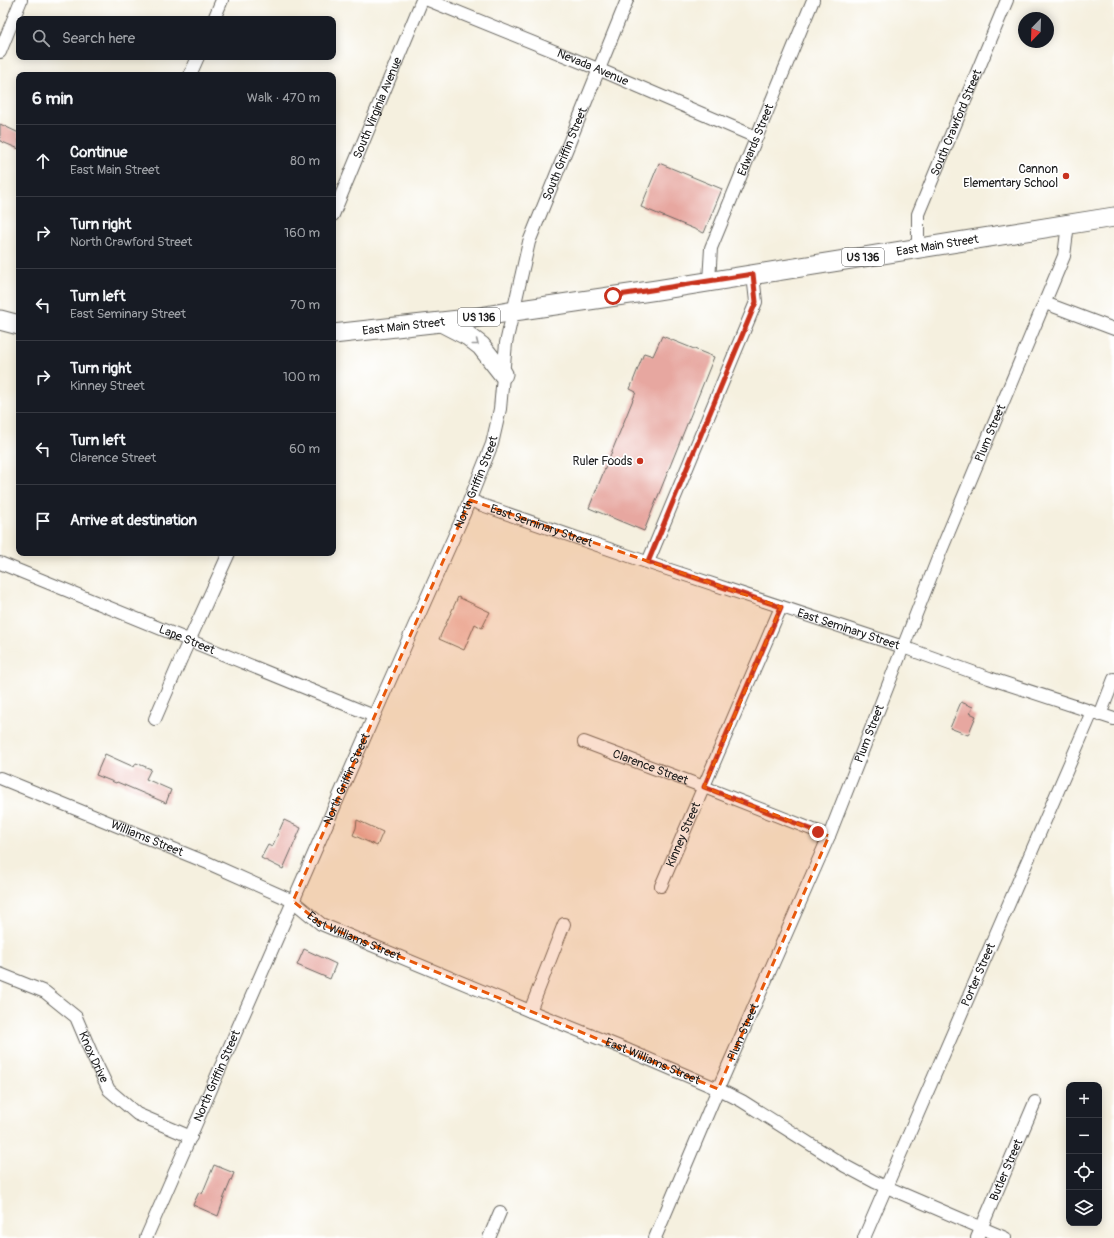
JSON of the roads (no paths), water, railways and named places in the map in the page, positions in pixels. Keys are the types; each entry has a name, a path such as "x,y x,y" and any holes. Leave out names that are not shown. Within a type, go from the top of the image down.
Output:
{"main road":[{"name":"East Main Street","path":"336,334 443,322 1114,217"},
{"path":"0,320 16,324"},
{"path":"443,322 468,336 481,346 503,374"}],"street":[{"path":"0,52 21,0"},
{"path":"215,16 222,0"},
{"name":"South Virginia Avenue","path":"336,208 422,0"},
{"name":"Nevada Avenue","path":"428,0 756,137"},
{"name":"South Griffin Street","path":"514,311 529,242 627,0"},
{"name":"Edwards Street","path":"709,281 711,248 813,0"},
{"name":"South Crawford Street","path":"918,248 918,214 1007,0"},
{"path":"191,72 197,60"},
{"name":"Plum Street","path":"655,1238 718,1089 829,836 903,647 1064,256 1068,224"},
{"path":"648,562 756,302 753,274"},
{"path":"1045,303 1114,329"},
{"name":"North Griffin Street","path":"146,1238 470,500 492,444 500,409 506,342 514,311"},
{"name":"East Seminary Street","path":"470,500 1114,720"},
{"path":"156,719 184,652 228,556"},
{"name":"Lape Street","path":"0,563 374,716"},
{"name":"Kinney Street","path":"661,886 781,607"},
{"name":"Porter Street","path":"864,1238 1096,714 1114,679"},
{"name":"Clarence Street","path":"584,742 829,836"},
{"name":"Williams Street","path":"0,778 208,863 293,901"},
{"name":"East Williams Street","path":"293,901 321,924 530,1012 625,1049 718,1089 742,1102 845,1166 979,1233 1005,1238"},
{"path":"530,1012 564,924"},
{"name":"Knox Drive","path":"0,974 45,992 76,1017 109,1090 114,1095 137,1114 191,1136"},
{"name":"Butler Street","path":"979,1233 1034,1102"},
{"path":"489,1238 500,1212"}],"place":[{"name":"Cannon Elementary School","path":"1066,176"},
{"name":"Ruler Foods","path":"640,461"}]}
